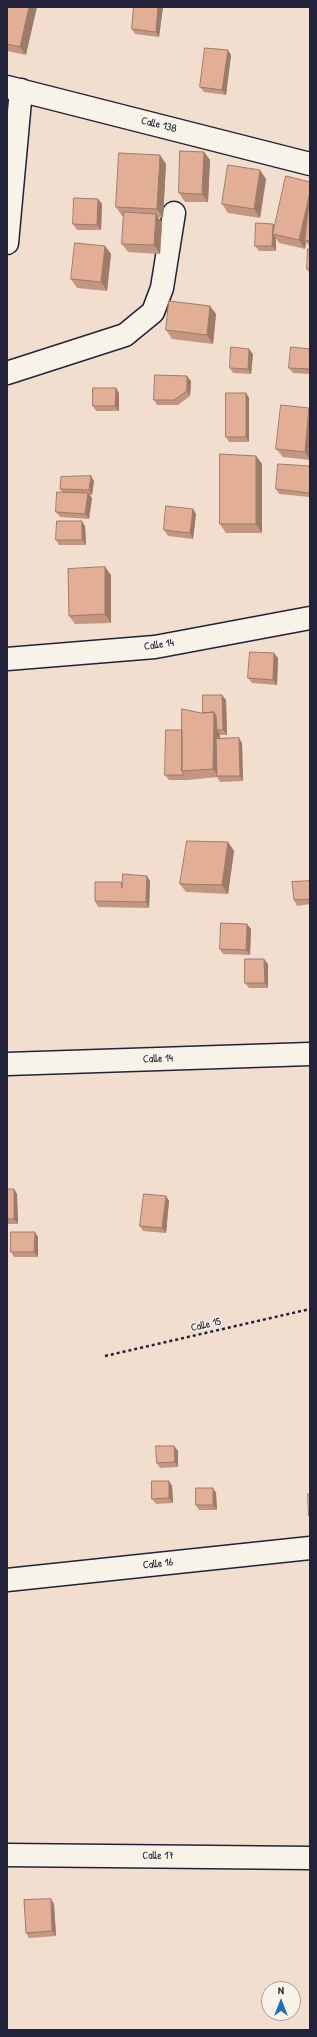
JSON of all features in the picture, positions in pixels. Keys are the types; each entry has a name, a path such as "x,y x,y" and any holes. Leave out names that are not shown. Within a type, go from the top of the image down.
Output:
{"street":[{"name":"Calle 13B","path":"14,88 310,164"},
{"path":"7,243 14,88"},
{"path":"7,373 125,335 153,312 162,288 174,213"},
{"name":"Calle 14","path":"7,659 154,647 310,618"},
{"name":"Calle 14","path":"7,1064 310,1054"},
{"name":"Calle 16","path":"7,1580 310,1548"},
{"name":"Calle 17","path":"7,1855 310,1858"}],"path":[{"name":"Calle 15","path":"105,1356 310,1309"}],"building":[{"path":"7,7 29,7 20,47 7,44"},
{"path":"134,7 158,7 156,32 132,29"},
{"path":"205,48 228,50 222,90 200,87"},
{"path":"180,151 204,152 202,194 179,193"},
{"path":"119,153 160,155 157,209 116,207"},
{"path":"228,165 260,170 254,209 222,204"},
{"path":"286,176 310,182 310,192 299,240 273,234"},
{"path":"310,196 310,241 305,240"},
{"path":"74,198 98,199 97,225 73,224"},
{"path":"124,212 156,214 154,245 122,244"},
{"path":"256,223 273,224 272,246 255,246"},
{"path":"75,243 105,246 101,282 71,279"},
{"path":"308,249 310,249 310,269 307,269"},
{"path":"169,301 210,306 207,335 166,330"},
{"path":"231,347 249,349 248,369 230,368"},
{"path":"291,347 310,349 310,369 289,368"},
{"path":"155,375 187,376 187,391 174,400 154,400"},
{"path":"93,388 116,388 115,406 93,406"},
{"path":"226,393 246,393 246,437 226,437"},
{"path":"281,405 309,408 305,452 276,449"},
{"path":"220,454 256,456 256,524 220,524"},
{"path":"278,464 310,466 309,493 276,489"},
{"path":"91,476 89,490 60,489 61,477"},
{"path":"57,492 88,493 85,514 56,512"},
{"path":"166,506 193,509 190,533 164,530"},
{"path":"57,521 82,521 82,540 56,540"},
{"path":"105,567 105,614 69,616 68,569"},
{"path":"250,652 274,653 273,680 248,678"},
{"path":"203,695 222,695 223,730 217,730 216,716 214,712 203,713"},
{"path":"182,709 201,713 214,712 213,769 182,771"},
{"path":"166,730 182,730 182,771 184,775 165,775"},
{"path":"239,738 240,776 217,776 216,739"},
{"path":"187,841 228,842 222,885 180,884"},
{"path":"123,874 147,876 146,902 95,901 95,882 121,882 122,888"},
{"path":"310,881 310,899 294,900 292,882"},
{"path":"221,923 247,924 246,950 220,949"},
{"path":"245,959 264,959 265,983 245,983"},
{"path":"7,1189 14,1189 14,1219 7,1219"},
{"path":"144,1194 166,1196 162,1228 140,1226"},
{"path":"11,1232 35,1232 34,1252 11,1252"},
{"path":"156,1446 174,1446 175,1462 157,1463"},
{"path":"152,1481 169,1481 169,1498 152,1499"},
{"path":"196,1488 213,1488 213,1505 196,1505"},
{"path":"308,1494 310,1494 310,1516 309,1516"},
{"path":"51,1899 52,1931 26,1933 24,1900"}]}
